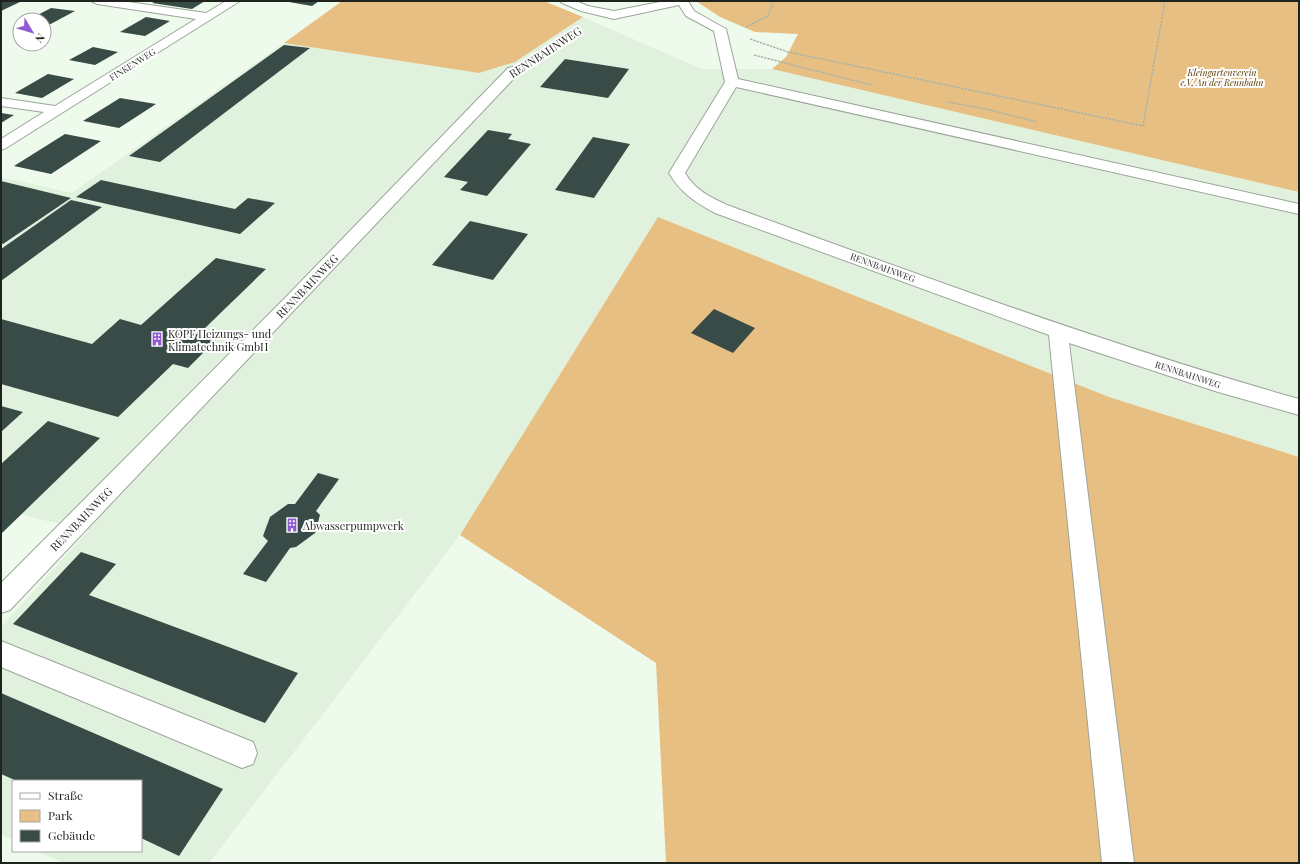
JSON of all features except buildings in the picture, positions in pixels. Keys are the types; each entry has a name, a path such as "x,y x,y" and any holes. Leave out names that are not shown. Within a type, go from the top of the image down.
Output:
{"street":[{"path":"97,1 207,17"},
{"name":"FINKENWEG","path":"1,145 234,1"},
{"path":"566,1 585,9 614,15 682,1 690,13 720,29 732,82 1299,209"},
{"name":"RENNBAHNWEG","path":"1,601 513,71"},
{"name":"RENNBAHNWEG","path":"732,82 677,173 683,185 696,197 721,209 1058,330 1232,389 1299,407"},
{"path":"1,102 56,110"},
{"path":"1058,330 1118,863"},
{"path":"1,654 242,752"}],"path":[{"path":"720,29 747,27 768,16 774,1"},
{"path":"720,29 788,52 1143,126 1165,1"},
{"name":"RENNBAHNWEG","path":"513,71 587,25 614,15"}],"shaded area":[{"path":"583,17 702,69 772,69 1299,192 1299,457 1109,397 658,217 460,535 209,863 63,863 39,852 142,852 142,780 12,780 12,840 1,834 1,627 89,530 33,518 1,508 1,177 72,193 284,43 479,73 515,62"}],"green space":[{"path":"342,1 544,1 583,17 515,62 479,73 284,43"},
{"name":"Kleingartenverein e.V. An der Rennbahn","path":"696,1 1299,1 1299,192 772,69 786,57 798,34 755,32 720,17"},
{"path":"658,217 1109,397 1299,457 1299,863 666,863 656,663 460,535"}],"place":[{"name":"KOPF Heizungs- und Klimatechnik GmbH","path":"157,339"},
{"name":"Abwasserpumpwerk","path":"292,525"}]}
